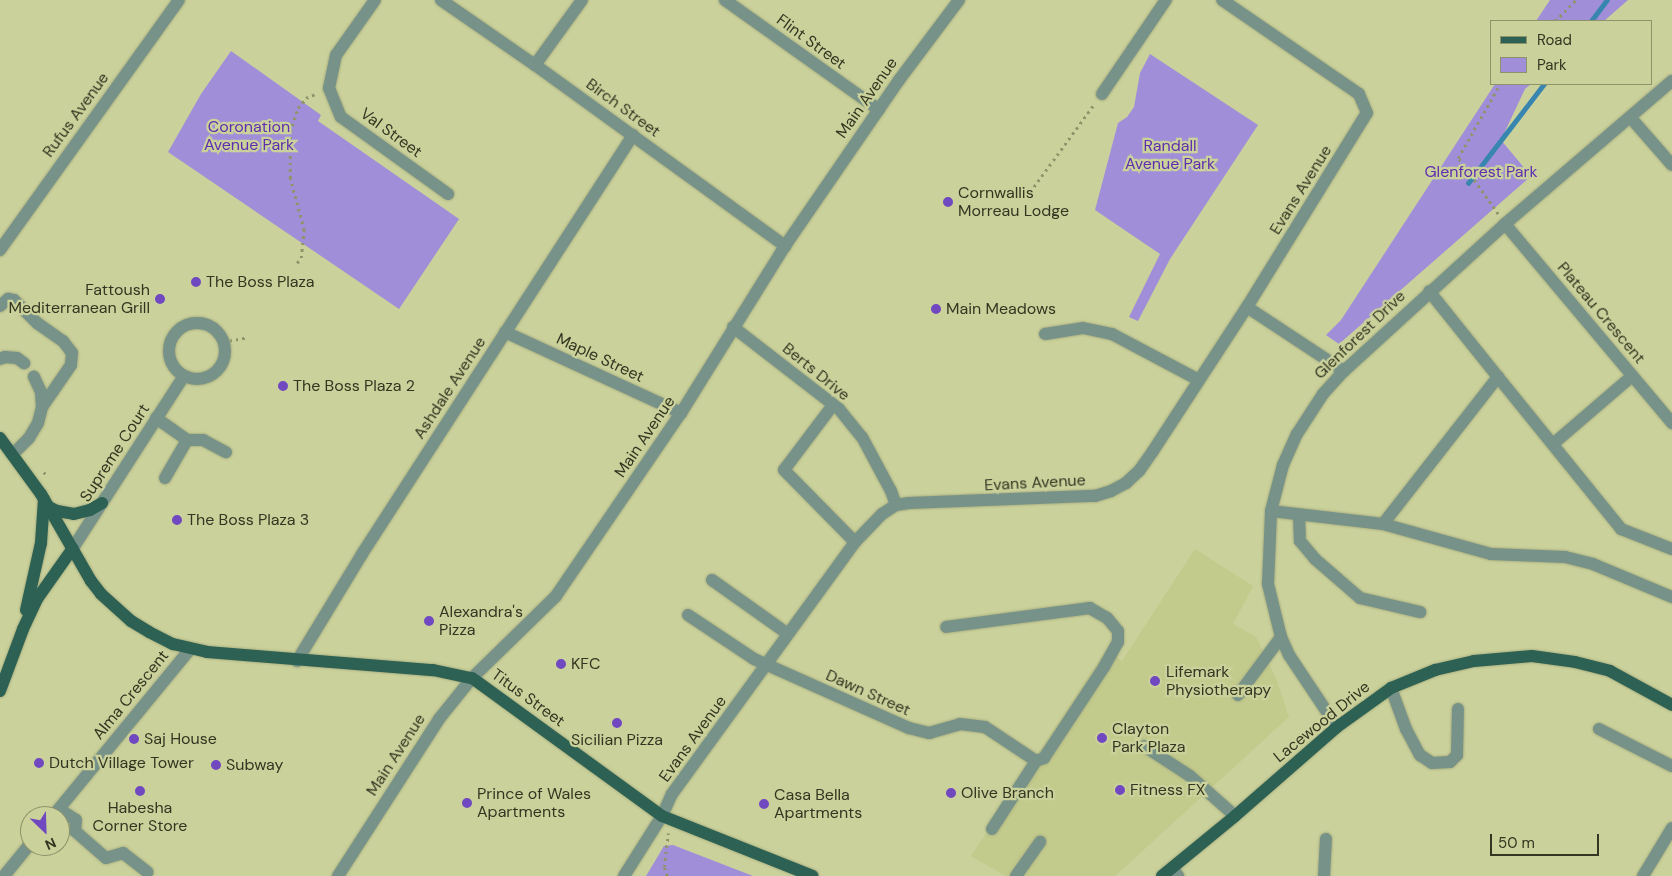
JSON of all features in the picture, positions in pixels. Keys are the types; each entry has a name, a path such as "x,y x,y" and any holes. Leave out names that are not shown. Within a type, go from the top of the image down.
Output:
{"main road":[{"name":"Alma Crescent","path":"0,438 47,503 91,581 116,609 149,632 190,649"},
{"path":"47,503 57,511 74,514 90,510 102,503"},
{"path":"23,629 41,543 47,503"},
{"path":"0,690 23,629 37,599 72,548"},
{"name":"Titus Street","path":"190,649 297,661 433,670 472,678 666,818 813,876"},
{"name":"Lacewood Drive","path":"1171,874 1337,727 1392,688 1435,670 1474,661 1532,656 1575,662 1610,671 1672,705"}],"street":[{"name":"Rufus Avenue","path":"0,250 179,0"},
{"path":"329,88 336,56 375,0"},
{"name":"Birch Street","path":"441,0 535,65 785,246"},
{"path":"535,65 582,0"},
{"name":"Flint Street","path":"725,0 879,110"},
{"name":"Main Avenue","path":"338,876 439,719 472,678 556,596 681,413 785,246 879,110 959,0"},
{"path":"1102,94 1166,0"},
{"name":"Evans Avenue","path":"624,876 666,818 672,794 855,542 882,514 896,506 909,503 1071,499 1111,491 1126,483 1139,470 1248,307 1368,113 1359,94 1222,0"},
{"path":"1668,85 1672,99"},
{"name":"Glenforest Drive","path":"1337,727 1289,655 1281,637 1268,584 1271,511 1283,465 1298,434 1323,394 1429,291 1668,85"},
{"name":"Val Street","path":"329,88 341,117 448,194"},
{"path":"1631,118 1672,165"},
{"name":"Ashdale Avenue","path":"297,661 362,554 632,135"},
{"name":"Plateau Crescent","path":"1505,224 1672,423"},
{"path":"1429,291 1622,529 1672,549"},
{"path":"0,306 8,299 14,300 37,323 63,341 72,354 71,365 42,407"},
{"path":"1248,307 1344,372"},
{"path":"195,323 204,324 219,334 223,342 223,360 213,374 196,379 184,376 173,365 169,347 178,331 195,323"},
{"name":"Berts Drive","path":"733,327 833,405 862,437 891,491 896,506"},
{"path":"1045,334 1083,328 1112,334 1199,380"},
{"name":"Maple Street","path":"505,332 681,413"},
{"path":"0,360 5,357 17,358 24,363"},
{"name":"Supreme Court","path":"72,548 184,376"},
{"path":"1383,524 1498,376"},
{"path":"1553,444 1632,376"},
{"path":"13,454 29,438 38,423 42,407 41,392 34,377"},
{"path":"833,405 784,470 855,542"},
{"path":"156,418 187,440 204,440 226,452"},
{"path":"165,478 187,440"},
{"path":"1271,511 1383,524 1491,554 1565,557 1593,564 1671,594"},
{"path":"1299,515 1300,541 1316,559 1360,598 1420,612"},
{"path":"712,580 788,634"},
{"path":"946,627 1090,608 1107,618 1118,631 1118,642 1104,667 1044,758 1036,761 992,829"},
{"name":"Dawn Street","path":"688,615 754,660 767,664 909,728 929,733 960,724 985,727 1036,761"},
{"path":"1238,695 1281,637"},
{"name":"Alma Crescent","path":"61,806 190,649"},
{"path":"1392,688 1406,729 1420,754 1432,763 1450,762 1457,755 1458,709"},
{"path":"1599,730 1672,766"},
{"path":"1144,746 1190,776 1235,816"},
{"path":"70,818 76,820 75,831 106,858 123,852 147,872"},
{"path":"1643,876 1672,828"},
{"path":"1324,876 1326,838"},
{"path":"1016,876 1040,842"},
{"path":"4,876 20,856"}],"path":[{"path":"1556,20 1576,0"},
{"path":"1499,85 1458,158 1505,224"},
{"path":"297,263 301,258 304,230 290,178 290,132 298,108 306,98 329,88"},
{"path":"1030,192 1102,94"},
{"path":"223,342 248,337"},
{"path":"44,472 47,476"},
{"path":"666,818 664,867 667,876"}],"shaded area":[{"name":"Clayton Park Plaza","path":"1195,549 1253,586 1233,624 1256,637 1276,678 1289,717 1115,876 1006,876 971,856 1106,650 1122,661"}],"green space":[{"path":"1550,0 1628,0 1605,20 1537,20"},
{"name":"Coronation Avenue Park","path":"231,51 321,115 318,121 459,219 399,309 168,152 201,94"},
{"name":"Randall Avenue Park","path":"1150,54 1258,125 1170,259 1138,321 1129,317 1160,254 1095,210 1118,123 1127,117 1134,107 1140,73"},
{"name":"Glenforest Park","path":"1494,85 1530,85 1525,89 1501,140 1531,176 1339,344 1326,335 1341,320"},
{"path":"673,845 753,876 646,876 664,846"}],"waterway":[{"path":"1592,20 1607,0"},
{"path":"1468,183 1543,85"}],"place":[{"name":"Cornwallis Morreau Lodge","path":"948,202"},
{"name":"The Boss Plaza","path":"196,282"},
{"name":"Fattoush Mediterranean Grill","path":"160,299"},
{"name":"Main Meadows","path":"936,309"},
{"name":"The Boss Plaza 2","path":"283,386"},
{"name":"The Boss Plaza 3","path":"177,520"},
{"name":"Alexandra's Pizza","path":"429,621"},
{"name":"KFC","path":"561,664"},
{"name":"Lifemark Physiotherapy","path":"1155,681"},
{"name":"Sicilian Pizza","path":"617,723"},
{"name":"Clayton Park Plaza","path":"1102,738"},
{"name":"Saj House","path":"134,739"},
{"name":"Dutch Village Tower","path":"39,763"},
{"name":"Subway","path":"216,765"},
{"name":"Fitness FX","path":"1120,790"},
{"name":"Habesha Corner Store","path":"140,791"},
{"name":"Olive Branch","path":"951,793"},
{"name":"Prince of Wales Apartments","path":"467,803"},
{"name":"Casa Bella Apartments","path":"764,804"}]}
